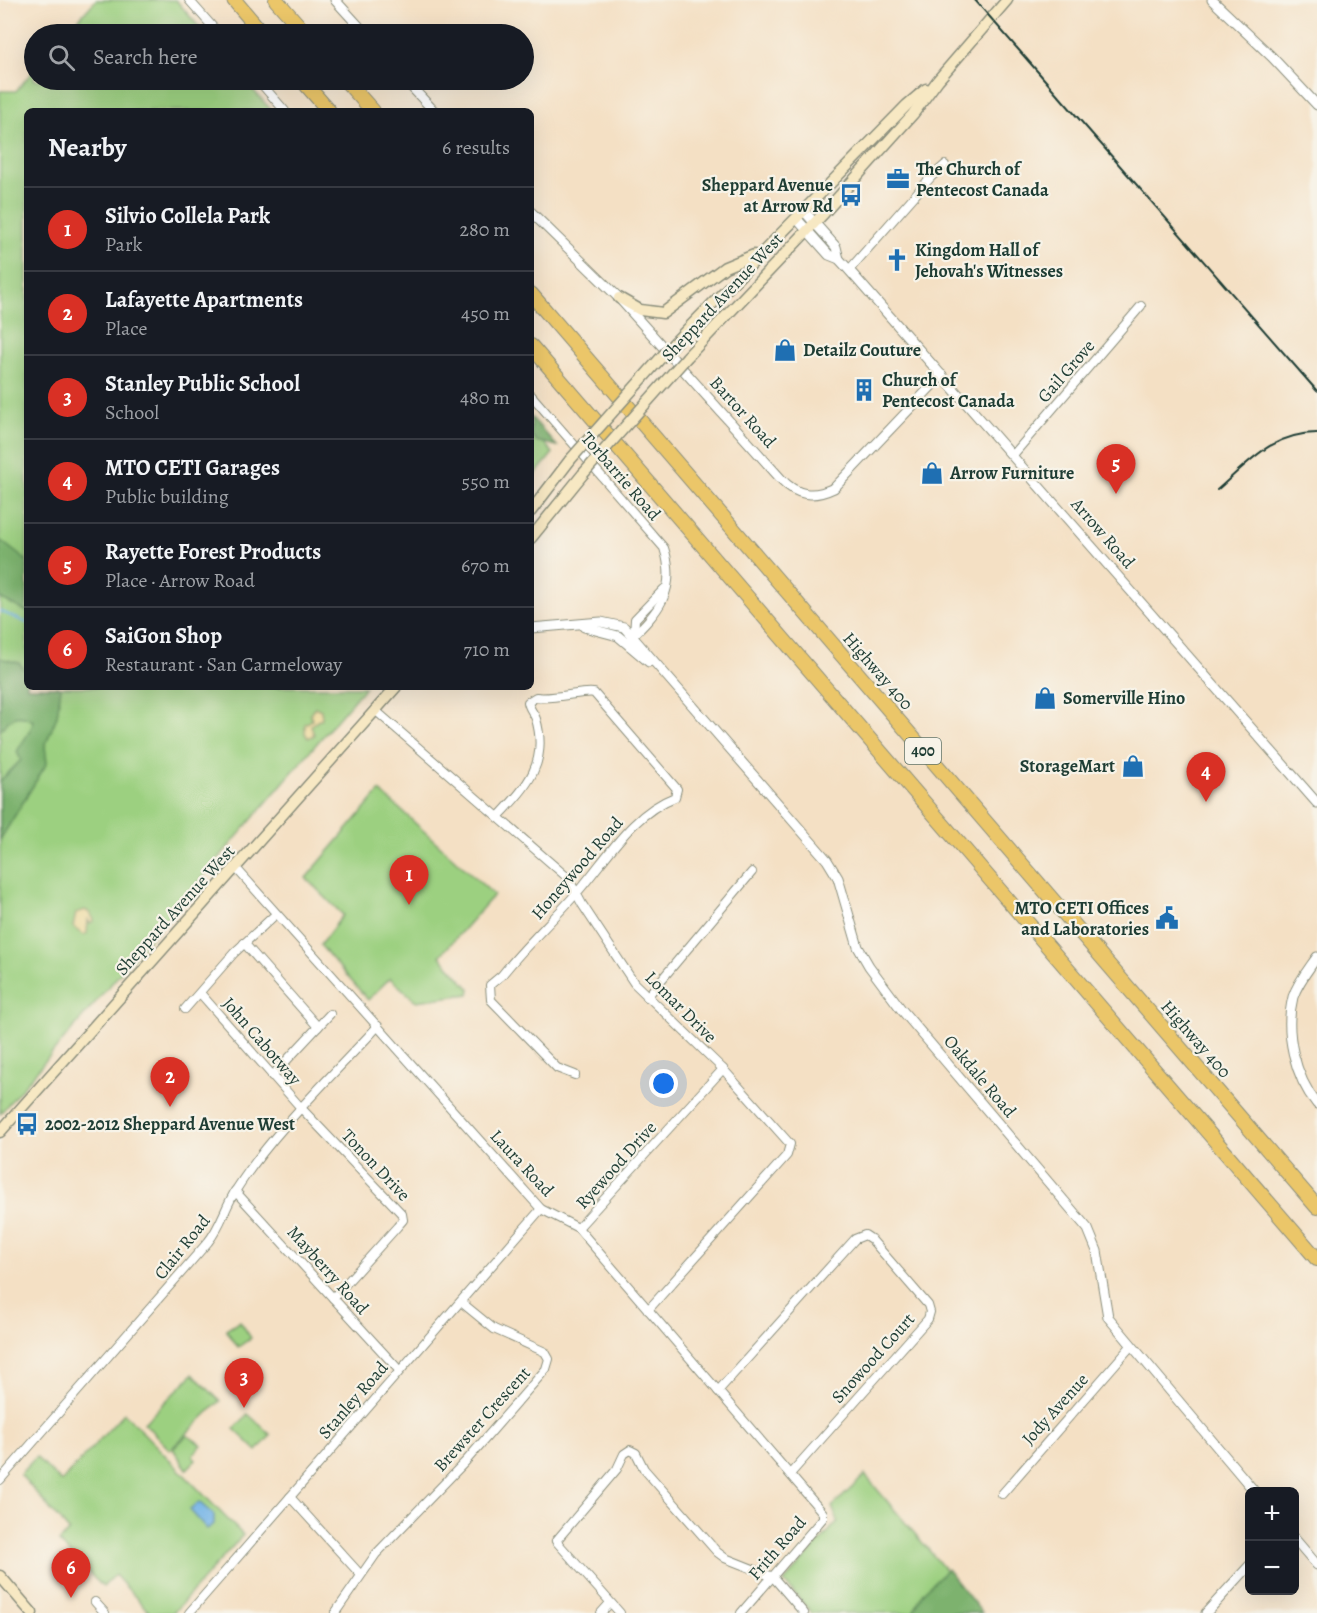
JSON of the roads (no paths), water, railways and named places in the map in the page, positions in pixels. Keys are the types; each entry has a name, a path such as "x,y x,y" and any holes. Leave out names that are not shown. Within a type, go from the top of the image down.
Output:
{"highway":[{"path":"234,0 254,24"},
{"path":"276,0 297,24"},
{"path":"311,90 326,108"},
{"path":"354,90 369,108"},
{"name":"Highway 400","path":"534,297 1317,1207"},
{"name":"400","path":"534,349 1317,1259"}],"main road":[{"name":"Sheppard Avenue West","path":"534,534 583,474 687,357 816,222 913,114 938,80 1007,0"},
{"name":"Sheppard Avenue West","path":"534,508 570,460 674,343 907,105 938,80"},
{"path":"619,298 640,310 663,313 725,267 764,249"},
{"name":"Sheppard Avenue West","path":"375,710 389,690"},
{"name":"Sheppard Avenue West","path":"0,1132 393,690"},
{"path":"0,1576 32,1613"}],"street":[{"path":"189,0 210,24"},
{"path":"336,0 357,24"},
{"path":"1212,0 1272,57 1317,105"},
{"path":"267,90 282,108"},
{"path":"414,90 431,108"},
{"path":"849,270 931,177 945,165"},
{"name":"Arrow Road","path":"800,214 816,222 836,247 839,259"},
{"name":"Arrow Road","path":"800,214 807,231 829,255 839,259 849,270 1316,800"},
{"name":"Bartor Road","path":"534,215 619,298 781,479 798,492 821,495 842,481 942,375"},
{"name":"Gail Grove","path":"1013,455 1141,306"},
{"name":"Torbarrie Road","path":"534,398 664,548 670,567 668,585 661,605 630,639"},
{"name":"Oakdale Road","path":"534,628 575,624 630,639 833,868 843,890 858,946 869,966 902,1009 1088,1229 1097,1251 1108,1317 1252,1487"},
{"name":"Honeywood Road","path":"498,817 530,782 534,772 538,736 535,717 529,707 529,701 536,697 546,699 577,696 589,691 594,693 677,789 675,798 660,804 628,830 576,894 502,975 490,985 488,993 491,1000 557,1068 575,1075"},
{"name":"Lomar Drive","path":"375,710 568,878 634,983 723,1069 787,1138 790,1149 648,1310"},
{"name":"Laura Road","path":"235,867 541,1209 579,1228 791,1473"},
{"path":"646,997 752,872"},
{"name":"John Cabotway","path":"185,1009 244,942 276,914"},
{"path":"244,942 318,1028"},
{"path":"1317,957 1299,984 1290,1019 1296,1059 1306,1086 1317,1104"},
{"name":"John Cabotway","path":"200,993 302,1109"},
{"path":"272,1076 330,1014"},
{"name":"Clair Road","path":"0,1480 210,1240 225,1217 235,1191 302,1109 378,1026"},
{"name":"Ryewood Drive","path":"579,1228 723,1069"},
{"name":"Tonon Drive","path":"302,1109 402,1214 403,1220 333,1298"},
{"name":"Mayberry Road","path":"235,1191 399,1370"},
{"name":"Stanley Road","path":"189,1613 541,1209"},
{"name":"Snowood Court","path":"718,1391 855,1239 865,1234 871,1239 928,1305 930,1312 928,1319 791,1473"},
{"name":"Brewster Crescent","path":"360,1574 546,1369 549,1359 545,1352 494,1329 460,1302"},
{"name":"Jody Avenue","path":"1002,1494 1131,1346"},
{"path":"620,1613 556,1541 617,1469 624,1454 630,1450 636,1453 644,1468 717,1552 725,1558 772,1576 804,1613"},
{"name":"Frith Road","path":"741,1613 823,1518 823,1513 791,1473"},
{"path":"290,1497 360,1574 346,1601 335,1613"},
{"path":"1297,1541 1317,1565"},
{"path":"1206,1613 1245,1570"},
{"path":"94,1602 105,1613"},
{"path":"601,1613 610,1603"}],"water":[{"path":"199,1502 214,1515 214,1524 207,1529 190,1510"}],"waterway":[{"path":"0,611 24,622"}],"railway":[{"path":"975,0 1317,391"},
{"path":"1217,490 1262,451 1274,444 1301,434 1317,433"}],"place":[{"name":"The Church of Pentecost Canada","path":"898,179"},
{"name":"Sheppard Avenue at Arrow Rd","path":"851,195"},
{"name":"Kingdom Hall of Jehovah's Witnesses","path":"897,260"},
{"name":"Detailz Couture","path":"785,350"},
{"name":"Church of Pentecost Canada","path":"864,390"},
{"name":"Arrow Furniture","path":"932,473"},
{"name":"Rayette Forest Products","path":"1116,494"},
{"name":"Somerville Hino","path":"1045,698"},
{"name":"StorageMart","path":"1133,766"},
{"name":"MTO CETI Garages","path":"1206,802"},
{"name":"Silvio Collela Park","path":"409,905"},
{"name":"MTO CETI Offices and Laboratories","path":"1167,918"},
{"name":"Lafayette Apartments","path":"170,1107"},
{"name":"2002-2012 Sheppard Avenue West","path":"27,1124"},
{"name":"Stanley Public School","path":"244,1408"},
{"name":"SaiGon Shop","path":"71,1598"}]}
